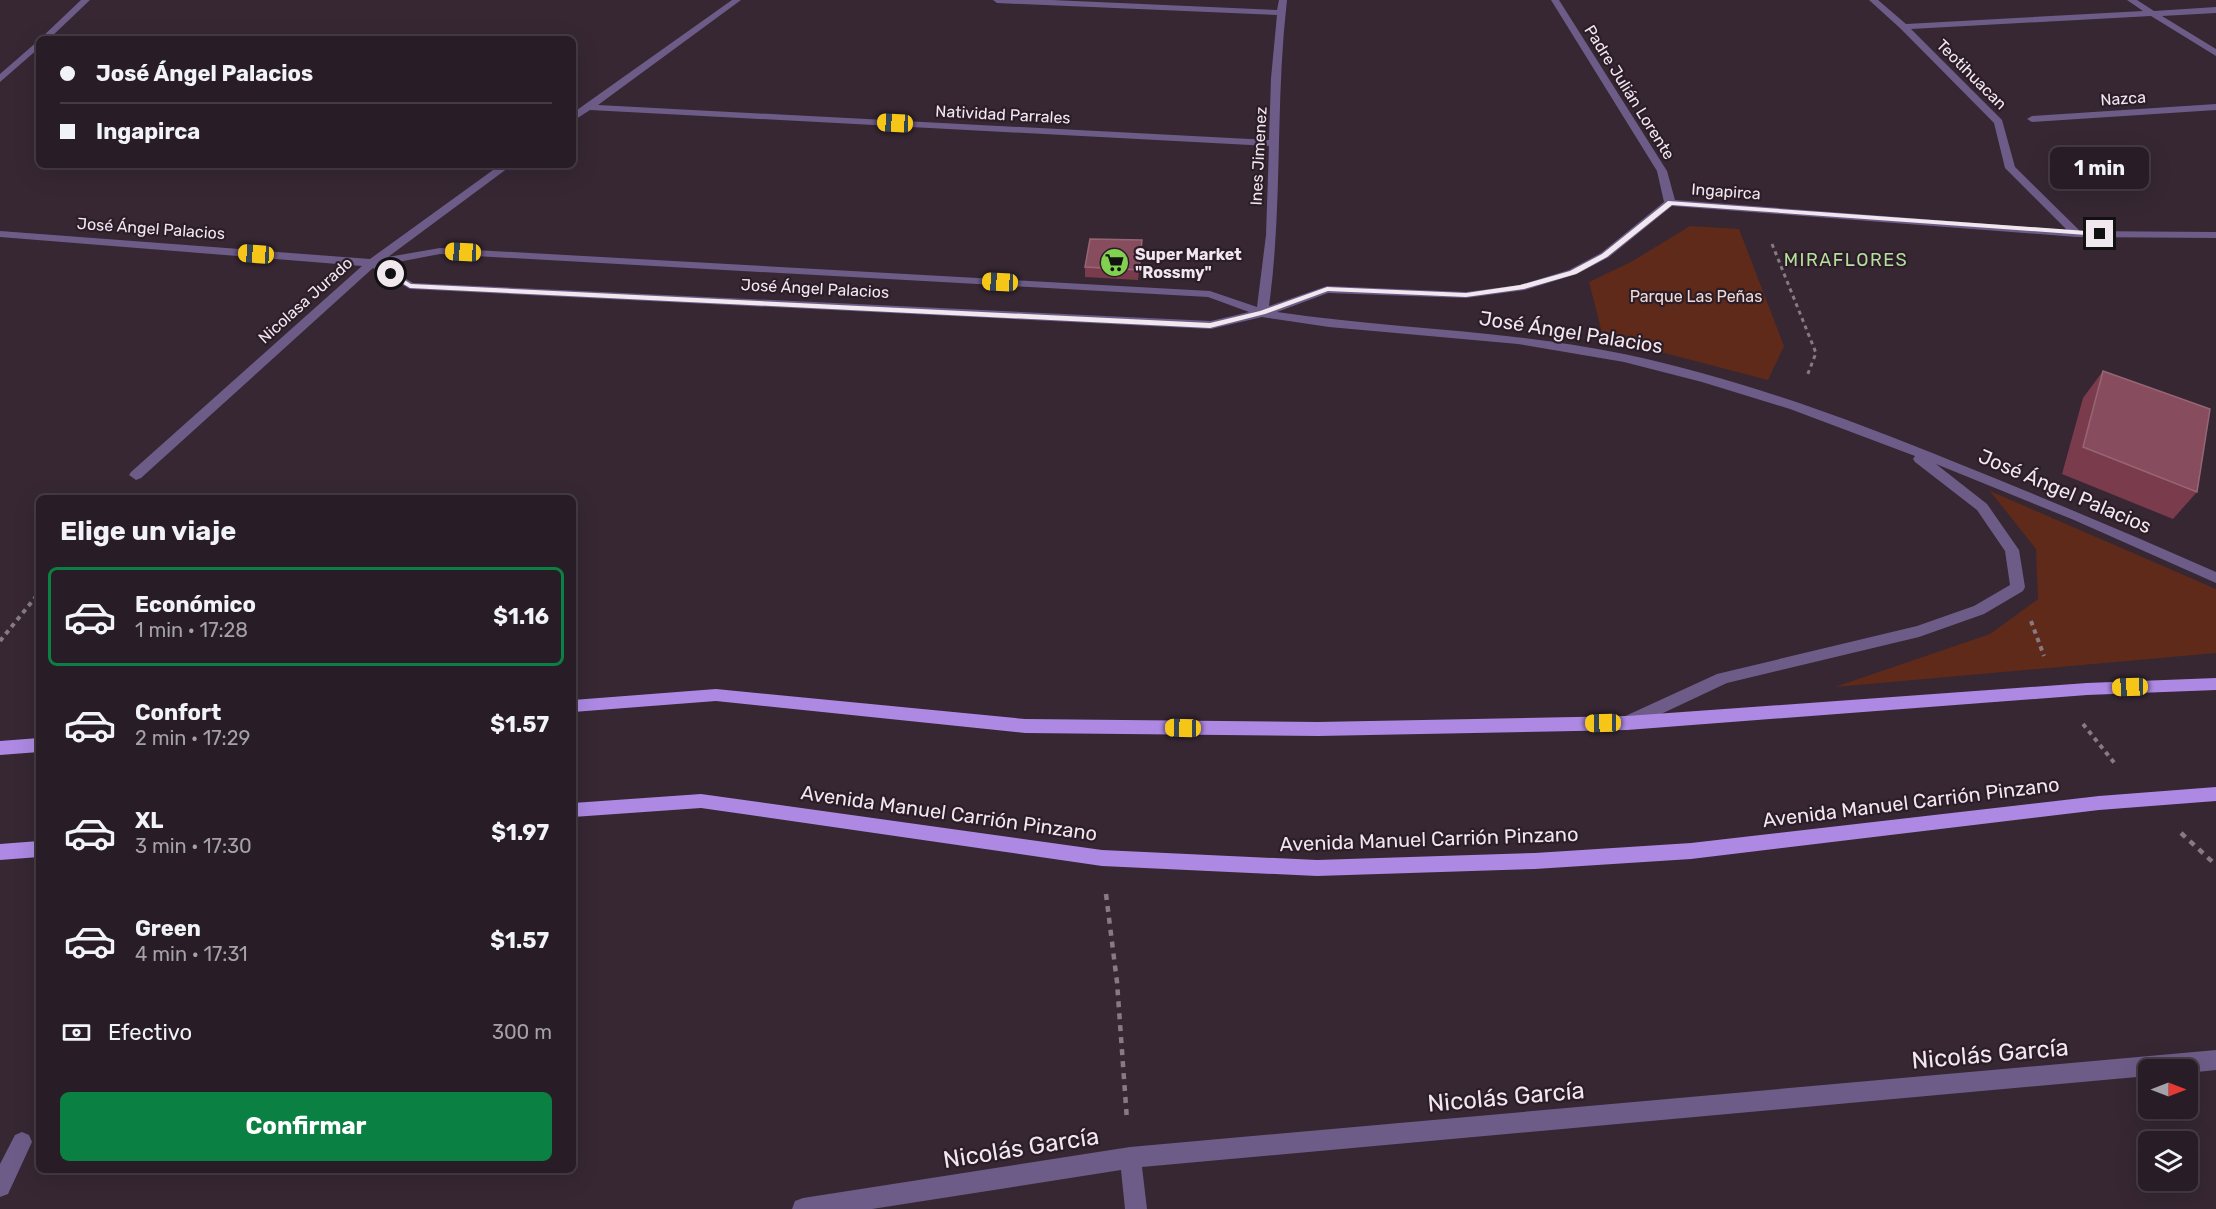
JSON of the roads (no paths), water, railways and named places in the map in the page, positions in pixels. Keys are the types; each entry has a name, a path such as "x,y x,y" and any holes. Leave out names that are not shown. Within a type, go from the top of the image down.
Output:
{"main road":[{"path":"576,705 716,695 1026,726 1318,729 1627,723 2057,691 2216,684"},
{"path":"0,748 36,745"},
{"name":"Avenida Manuel Carrión Pinzano","path":"576,810 701,801 1102,858 1317,868 1535,861 1691,850 2099,804 2216,794"},
{"path":"0,852 36,849"}],"street":[{"path":"47,36 86,0"},
{"path":"576,116 737,0"},
{"path":"997,0 1281,13"},
{"name":"Ines Jimenez","path":"1262,313 1267,285 1273,143 1283,0"},
{"name":"Padre Julián Lorente","path":"1555,0 1662,171 1670,203"},
{"name":"Teotihuacan","path":"1873,0 1904,27 1999,122 2010,168 2077,234"},
{"path":"2131,0 2216,53"},
{"path":"1904,27 2216,10"},
{"path":"0,79 36,46"},
{"name":"Natividad Parrales","path":"587,107 1273,143"},
{"name":"Nazca","path":"2032,119 2216,107"},
{"name":"Nicolasa Jurado","path":"136,475 372,263 503,168"},
{"name":"Ingapirca","path":"1262,313 1327,289 1466,295 1521,288 1573,272 1605,255 1670,203 2077,234 2216,235"},
{"name":"José Ángel Palacios","path":"0,234 372,263 440,251 1210,294 1262,313 1329,323 1518,340 1624,358 1706,379 1795,406 1898,444 2079,517 2216,578"},
{"name":"José Ángel Palacios","path":"372,263 410,286 1210,325 1262,313"},
{"name":"José Ángel Palacios","path":"1627,723 1723,678 1918,631 1979,610 2018,587 2012,550 1982,507 1952,482 1898,444"},
{"name":"Nicolás García","path":"803,1209 1130,1158 2216,1060"},
{"path":"0,1186 22,1142"},
{"path":"1130,1158 1136,1209"}],"place":[{"name":"Super Market \"Rossmy\"","path":"1114,263"}],"district":[{"name":"MIRAFLORES","path":"1846,260"}],"park label":[{"name":"Parque Las Peñas","path":"1696,296"}]}
